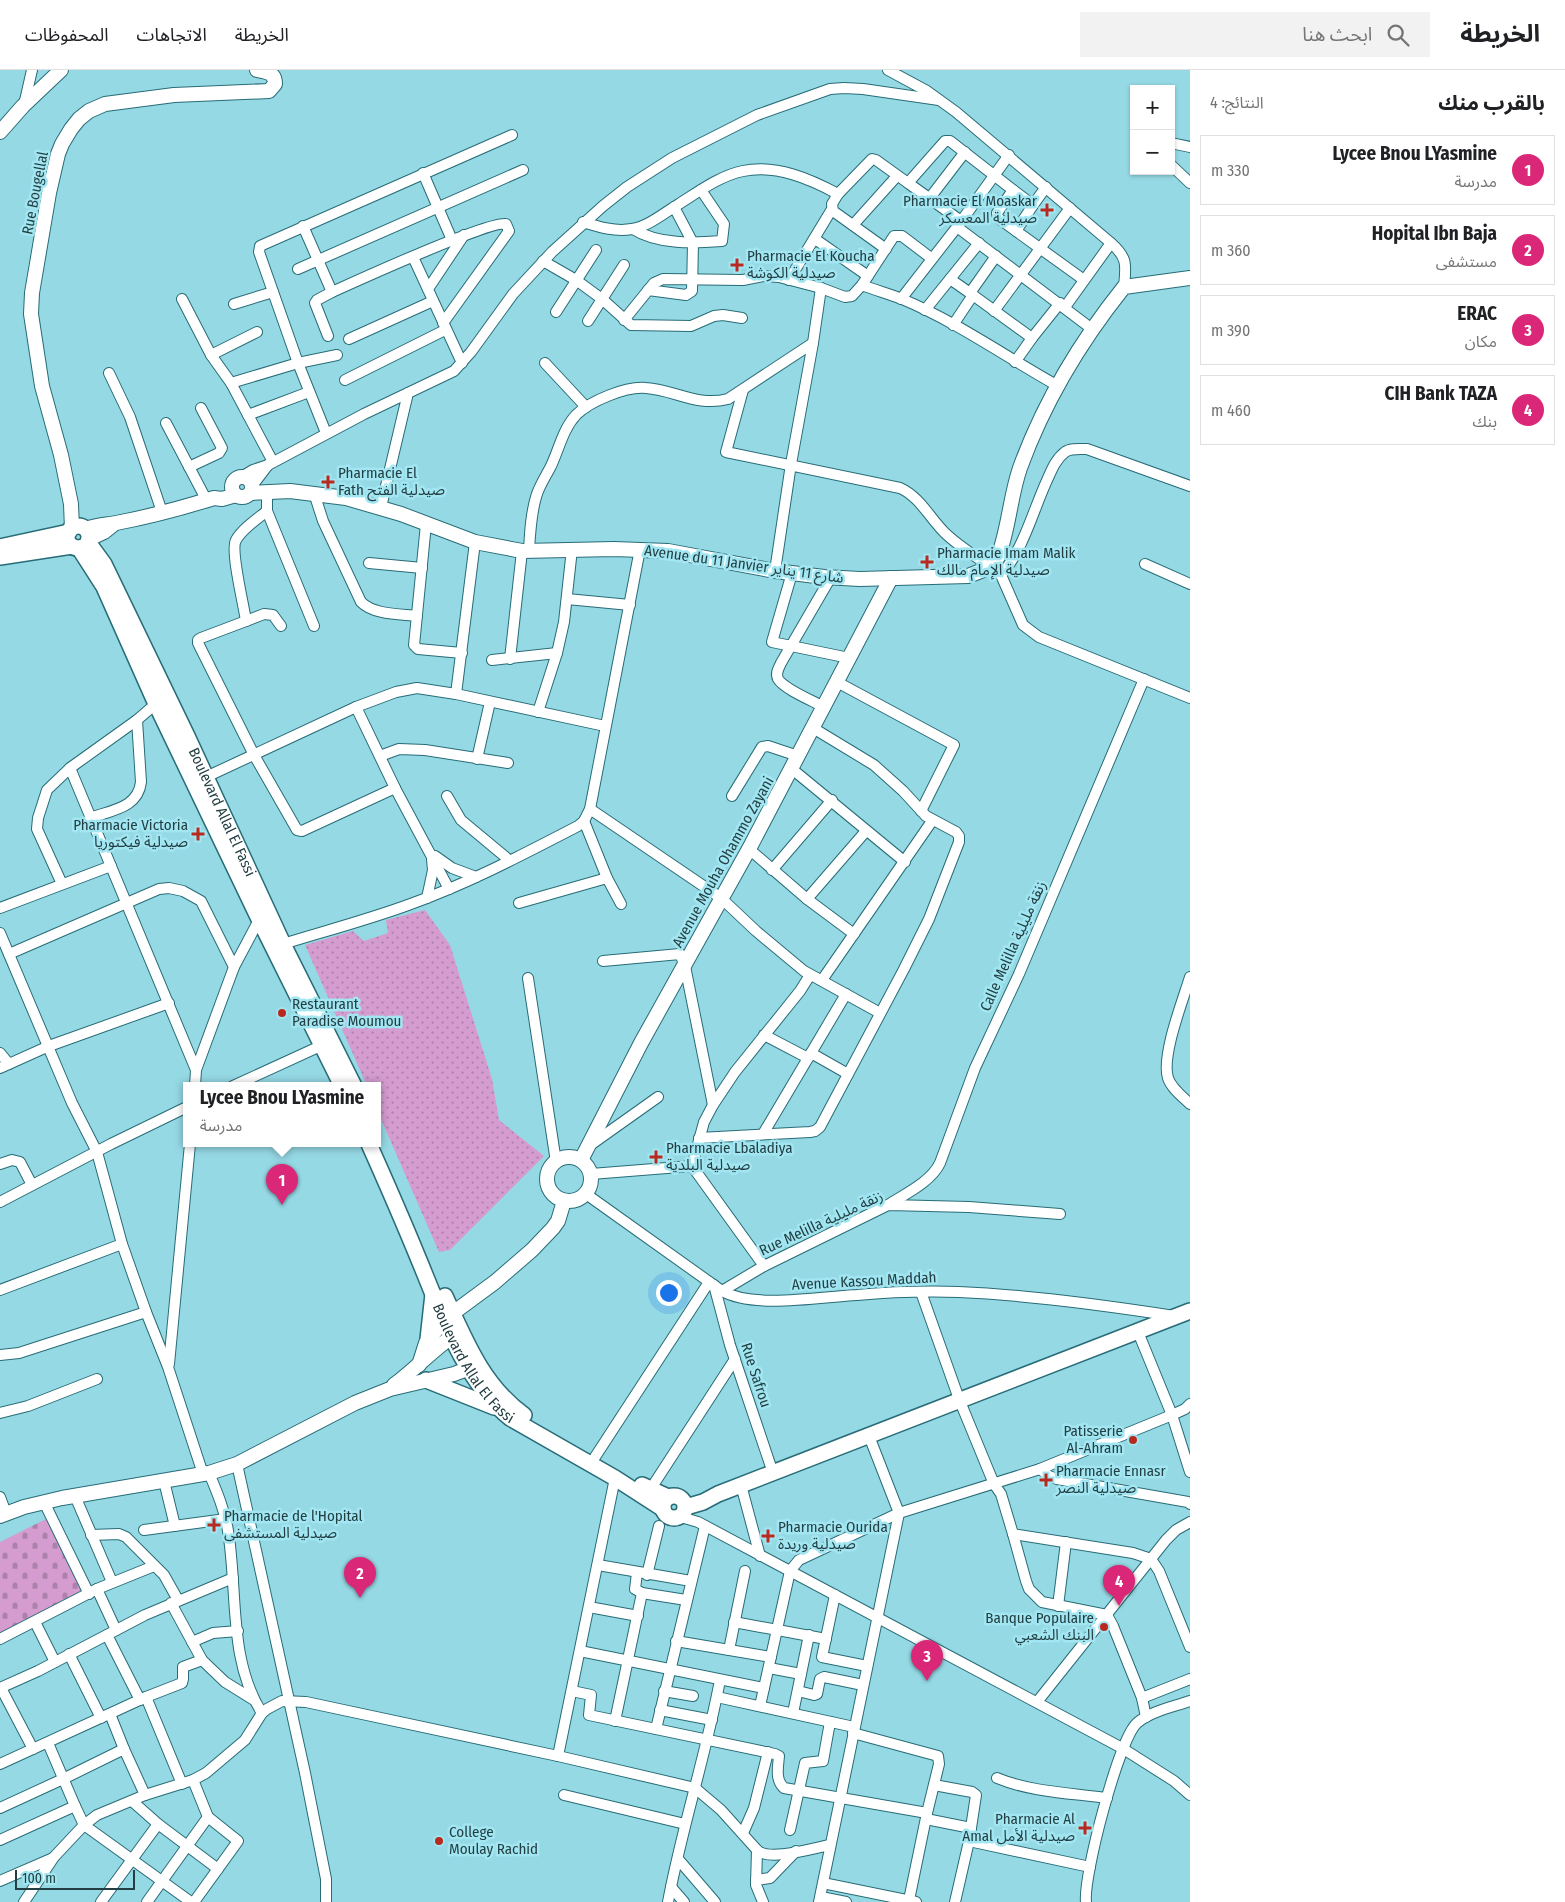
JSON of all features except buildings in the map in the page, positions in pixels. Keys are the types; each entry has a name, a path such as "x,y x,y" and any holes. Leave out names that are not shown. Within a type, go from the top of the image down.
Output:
{"main road":[{"path":"0,546 80,536"},
{"path":"0,557 80,536"},
{"name":"Boulevard Allal El Fassi","path":"80,536 262,912 328,1043 352,1082"},
{"name":"Boulevard Allal El Fassi","path":"161,700 206,777 262,912 284,944 328,1043 341,1082"},
{"name":"Boulevard Allal El Fassi","path":"369,1147 389,1187 433,1293 449,1317"},
{"name":"Boulevard Allal El Fassi","path":"381,1147 449,1317 474,1366 484,1392 510,1418 615,1478 677,1506"},
{"path":"428,1339 433,1293"},
{"path":"677,1506 703,1502 718,1494 959,1399 1190,1311"},
{"name":"Boulevard Allal El Fassi","path":"474,1366 509,1404 537,1424 677,1506"},
{"path":"426,1380 500,1410"}],"street":[{"path":"23,106 32,70"},
{"path":"0,132 23,106 61,70"},
{"name":"Rue Bougellal","path":"80,536 59,446 42,386 31,314 32,293 49,193 58,154 71,128 79,118 105,104 174,94 269,91 275,84 274,76 269,72 257,70"},
{"path":"888,70 927,91 1009,155 1111,243 1123,255 1125,260 1124,287 1092,328 1041,417 1020,469 1012,496 996,571"},
{"path":"80,536 104,532 114,524 210,499 219,492 243,487 271,463 326,433 454,371 513,294 543,261 583,222 627,187 672,158 757,115 830,89 844,88 939,100"},
{"path":"326,433 298,363 259,248 262,244 512,135"},
{"path":"908,183 942,142 950,141 1033,205"},
{"path":"1175,144 1190,147"},
{"path":"929,199 965,152"},
{"path":"901,299 1009,155"},
{"path":"789,280 815,239 838,194 872,159 929,199 979,243 1092,328"},
{"path":"1175,169 1190,183"},
{"path":"298,270 522,170"},
{"path":"583,222 615,230 633,229 651,222 701,190 744,171 765,170 797,176 812,180 838,194"},
{"path":"423,173 452,240"},
{"path":"853,225 897,176"},
{"path":"1016,231 1046,187"},
{"path":"633,229 646,236 693,243 722,242 724,224 701,190"},
{"path":"1013,190 997,216 1084,280"},
{"path":"648,290 686,295 692,290 693,243 674,207"},
{"path":"994,310 1070,208"},
{"path":"832,209 886,249"},
{"path":"328,336 315,303 317,300 464,235 502,222 508,226 508,231 444,326 345,380"},
{"path":"303,226 332,292"},
{"path":"428,288 464,235"},
{"path":"624,320 657,281 743,280 764,276 821,288 845,297 852,296 865,281 894,236 899,235 931,258"},
{"path":"815,239 865,281 953,325 1058,386"},
{"path":"925,310 979,243"},
{"path":"1016,362 1032,338 1084,280 1111,243"},
{"path":"556,312 596,250"},
{"path":"953,325 996,256"},
{"path":"413,257 462,363"},
{"path":"543,261 576,280 602,299 631,325 691,326 714,316 723,315 742,318"},
{"path":"588,322 624,265"},
{"path":"1124,287 1190,278"},
{"path":"950,279 1032,338"},
{"path":"775,571 821,288"},
{"path":"234,304 273,292"},
{"path":"182,299 211,355 231,383 271,463"},
{"path":"349,339 433,301"},
{"path":"211,355 257,332"},
{"path":"510,659 536,497 568,427 576,415 586,407 614,393 633,388 646,388 714,402 728,398 813,343"},
{"path":"231,383 298,363 337,355"},
{"path":"545,364 586,407"},
{"path":"109,373 130,416 162,512"},
{"path":"743,390 726,452 888,484 907,491 913,495 945,532 971,554 996,571 1019,617 1029,631 1039,637 1190,698"},
{"path":"248,415 310,392"},
{"path":"381,507 408,393"},
{"path":"189,467 219,453 222,448 201,408"},
{"path":"166,423 189,467 210,499"},
{"path":"996,571 1011,564 1018,552 1046,483 1056,463 1065,452 1087,449 1190,486"},
{"name":"Avenue du 11 Janvier شارع 11 يناير","path":"243,487 266,491 314,493 346,498 381,507 475,542 526,550 640,549 668,551 775,571 860,579 968,576 996,571"},
{"path":"266,491 267,511 314,626"},
{"path":"314,493 324,521 361,602 366,607 377,610 417,616"},
{"path":"246,621 234,543 236,538 267,511"},
{"path":"426,524 415,648 462,653"},
{"path":"456,694 475,542"},
{"path":"538,712 557,653 567,599 572,549"},
{"path":"284,944 377,916 426,898 476,877 578,826 584,821 590,809 640,549"},
{"path":"369,563 422,568"},
{"path":"1145,564 1190,584"},
{"path":"792,573 771,641 791,647 849,658"},
{"path":"824,707 778,679 778,671 831,577"},
{"name":"Avenue Mouha Ohammo Zayani","path":"581,1160 641,1043 792,769 891,578"},
{"path":"567,599 630,605"},
{"path":"281,626 273,615 264,614 198,640 254,755 297,830 299,831 396,788"},
{"path":"492,660 557,653"},
{"name":"Calle Melilla زنقة مليلية","path":"888,1204 921,1183 935,1171 940,1163 975,1068 1019,974 1144,680"},
{"path":"837,682 954,745 921,811"},
{"path":"206,777 356,707 396,692 417,688 456,694 605,726"},
{"path":"62,884 37,829 47,790 70,768 138,720 161,700"},
{"path":"476,758 490,702"},
{"path":"356,707 449,888"},
{"path":"90,818 129,804 136,799 140,792 138,720"},
{"path":"699,1138 818,1130 929,919 959,842 956,832 932,821 874,765 813,728"},
{"path":"732,796 762,747 768,746 798,756"},
{"path":"380,756 399,749 425,750 508,763"},
{"path":"70,768 196,1070"},
{"path":"792,769 905,862"},
{"path":"446,796 461,820 509,860"},
{"path":"772,870 832,800"},
{"path":"590,809 720,898 756,931 810,975 880,1013"},
{"path":"584,821 607,878 621,904"},
{"path":"822,980 932,821"},
{"path":"807,899 866,831"},
{"path":"749,849 807,899 854,934"},
{"path":"431,853 452,868 476,877"},
{"path":"426,898 433,870 431,853"},
{"path":"0,908 111,866"},
{"path":"519,903 607,878"},
{"path":"9,954 160,889 169,888 183,891 201,901 234,967"},
{"path":"195,1082 196,1070 234,967 262,912"},
{"path":"0,933 72,1103 97,1152 122,1244 206,1474 226,1519 242,1659 254,1700 262,1713"},
{"path":"603,961 680,954 685,966 713,1105"},
{"path":"764,1266 692,1166 704,1122 713,1105 734,1072 810,975"},
{"path":"1190,977 1166,1061 1167,1076 1170,1082 1190,1104"},
{"path":"528,978 556,1162"},
{"path":"763,1134 846,994"},
{"path":"0,1053 4,1066 49,1046 169,1003"},
{"path":"764,1035 848,1074"},
{"path":"242,1082 328,1043"},
{"path":"588,1147 658,1097"},
{"path":"0,1202 183,1109"},
{"path":"168,1367 190,1147"},
{"path":"568,1157 581,1160 591,1174 591,1183 586,1194 576,1200 564,1201 552,1193 549,1187 548,1173 556,1162 568,1157"},
{"path":"0,1164 12,1160 20,1162 32,1185"},
{"path":"591,1174 692,1166"},
{"name":"Avenue Kassou Maddah","path":"586,1194 715,1286 742,1299 763,1301 877,1293 958,1292 1061,1300 1175,1316"},
{"path":"419,1365 428,1339 449,1317 495,1282 537,1244 558,1221 564,1201"},
{"name":"Rue Melilla زنقة مليلية","path":"715,1286 764,1266 888,1204 969,1207 1060,1214"},
{"path":"0,1290 122,1244"},
{"path":"595,1457 715,1286"},
{"name":"Rue Safrou","path":"715,1286 735,1359 773,1473"},
{"path":"920,1292 959,1399 994,1484 1001,1494 1030,1589 1042,1602 1107,1615"},
{"path":"0,1355 19,1353 146,1312"},
{"path":"1138,1332 1172,1415 1190,1472"},
{"path":"390,1388 456,1333"},
{"path":"650,1490 735,1359"},
{"path":"0,1497 3,1515 44,1502 206,1474 237,1464 355,1403 390,1388 474,1366"},
{"path":"0,1413 28,1406 97,1379"},
{"path":"760,1706 790,1571 796,1562 803,1557 899,1513 1040,1469 1172,1415 1185,1409 1190,1404"},
{"path":"846,1902 820,1899 899,1513 869,1436"},
{"path":"237,1464 290,1701 326,1879 326,1902"},
{"path":"1040,1469 1057,1479 1163,1497 1190,1504"},
{"path":"558,1756 615,1478"},
{"path":"164,1481 175,1526"},
{"path":"741,1486 760,1556"},
{"path":"75,1496 112,1582"},
{"path":"44,1502 93,1592 182,1784"},
{"path":"677,1506 701,1524 1122,1748 1174,1781 1190,1795"},
{"path":"144,1530 226,1519"},
{"path":"1038,1702 1166,1540 1176,1530 1190,1522"},
{"path":"656,1729 691,1582 701,1524"},
{"path":"659,1526 635,1589 686,1600"},
{"path":"1013,1534 1133,1553 1151,1559 1159,1571 1190,1646"},
{"path":"91,1535 124,1535 166,1578 174,1602 202,1660 225,1682 254,1700"},
{"path":"1058,1606 1066,1542"},
{"path":"598,1565 691,1582"},
{"path":"0,1639 112,1582 154,1566"},
{"path":"729,1650 745,1571"},
{"path":"33,1749 0,1688 174,1602 233,1578"},
{"path":"615,1721 642,1592"},
{"path":"822,1657 835,1595"},
{"path":"590,1606 638,1616"},
{"path":"1107,1615 1142,1698 1146,1717"},
{"path":"36,1622 55,1662"},
{"path":"734,1622 826,1639"},
{"path":"192,1642 213,1633 238,1631"},
{"path":"793,1714 809,1635"},
{"path":"676,1641 729,1650 801,1674"},
{"path":"580,1651 764,1688"},
{"path":"69,1654 124,1749 145,1796"},
{"path":"806,1654 867,1666"},
{"path":"0,1764 143,1698 182,1683 183,1667 202,1660"},
{"path":"798,1692 817,1694 820,1679 823,1677 863,1685"},
{"path":"1142,1698 1190,1679"},
{"path":"668,1902 685,1824 708,1740 720,1680"},
{"path":"664,1691 693,1696"},
{"path":"572,1692 590,1694 589,1715 768,1752 779,1756 777,1771 781,1786 927,1816 971,1828"},
{"path":"717,1697 830,1722 938,1756 940,1764 927,1816 913,1901 823,1883"},
{"path":"24,1902 54,1857 84,1825 97,1815 193,1780 216,1766 245,1740 262,1713 282,1701 306,1702 558,1756 695,1788 721,1810 763,1855 773,1856 830,1845"},
{"path":"1086,1902 1090,1867 1107,1798 1122,1748 1137,1723 1146,1717 1190,1701"},
{"path":"660,1710 712,1720"},
{"path":"790,1830 806,1762 823,1761 830,1722"},
{"path":"48,1743 84,1825 193,1902 238,1840 208,1817 193,1780"},
{"path":"0,1808 124,1749"},
{"path":"743,1833 756,1802 768,1752"},
{"path":"997,1778 1032,1788 1107,1798"},
{"path":"934,1785 972,1792 976,1795 969,1841 955,1902"},
{"path":"564,1795 685,1824"},
{"path":"132,1801 158,1824 218,1870"},
{"path":"0,1840 76,1806"},
{"path":"147,1902 208,1817"},
{"path":"101,1902 158,1824"},
{"path":"969,1841 1090,1867"},
{"path":"757,1850 756,1889 763,1902"},
{"path":"756,1880 773,1876 796,1851"},
{"path":"0,1881 54,1857"},
{"path":"678,1859 715,1902"},
{"path":"671,1886 684,1902"}],"green space":[{"path":"425,910 450,945 492,1079 499,1120 544,1156 450,1250 439,1252 381,1119 381,1082 365,1082 305,945 353,931 364,941 388,933 386,920"},
{"path":"48,1518 88,1597 0,1641 0,1542"}],"place":[{"name":"Pharmacie El Moaskar صيدلية المعسكر","path":"1047,210"},
{"name":"Pharmacie El Koucha صيدلية الكوشة","path":"737,265"},
{"name":"Pharmacie El Fath صيدلية الفتح","path":"328,482"},
{"name":"Pharmacie Imam Malik صيدلية الإمام مالك","path":"927,562"},
{"name":"Pharmacie Victoria صيدلية فيكتوريا","path":"198,834"},
{"name":"Restaurant Paradise Moumou","path":"282,1013"},
{"name":"Pharmacie Lbaladiya صيدلية البلدية","path":"656,1157"},
{"name":"Lycee Bnou LYasmine","path":"282,1205"},
{"name":"Patisserie Al-Ahram","path":"1133,1440"},
{"name":"Pharmacie Ennasr صيدلية النصر","path":"1046,1480"},
{"name":"Pharmacie de l'Hopital صيدلية المستشفى","path":"214,1525"},
{"name":"Pharmacie Ourida صيدلية وريدة","path":"768,1536"},
{"name":"Hopital Ibn Baja","path":"360,1598"},
{"name":"CIH Bank TAZA","path":"1119,1606"},
{"name":"Banque Populaire البنك الشعبي","path":"1104,1627"},
{"name":"ERAC","path":"927,1681"},
{"name":"Pharmacie Al Amal صيدلية الأمل","path":"1085,1828"},
{"name":"College Moulay Rachid","path":"439,1841"}]}
